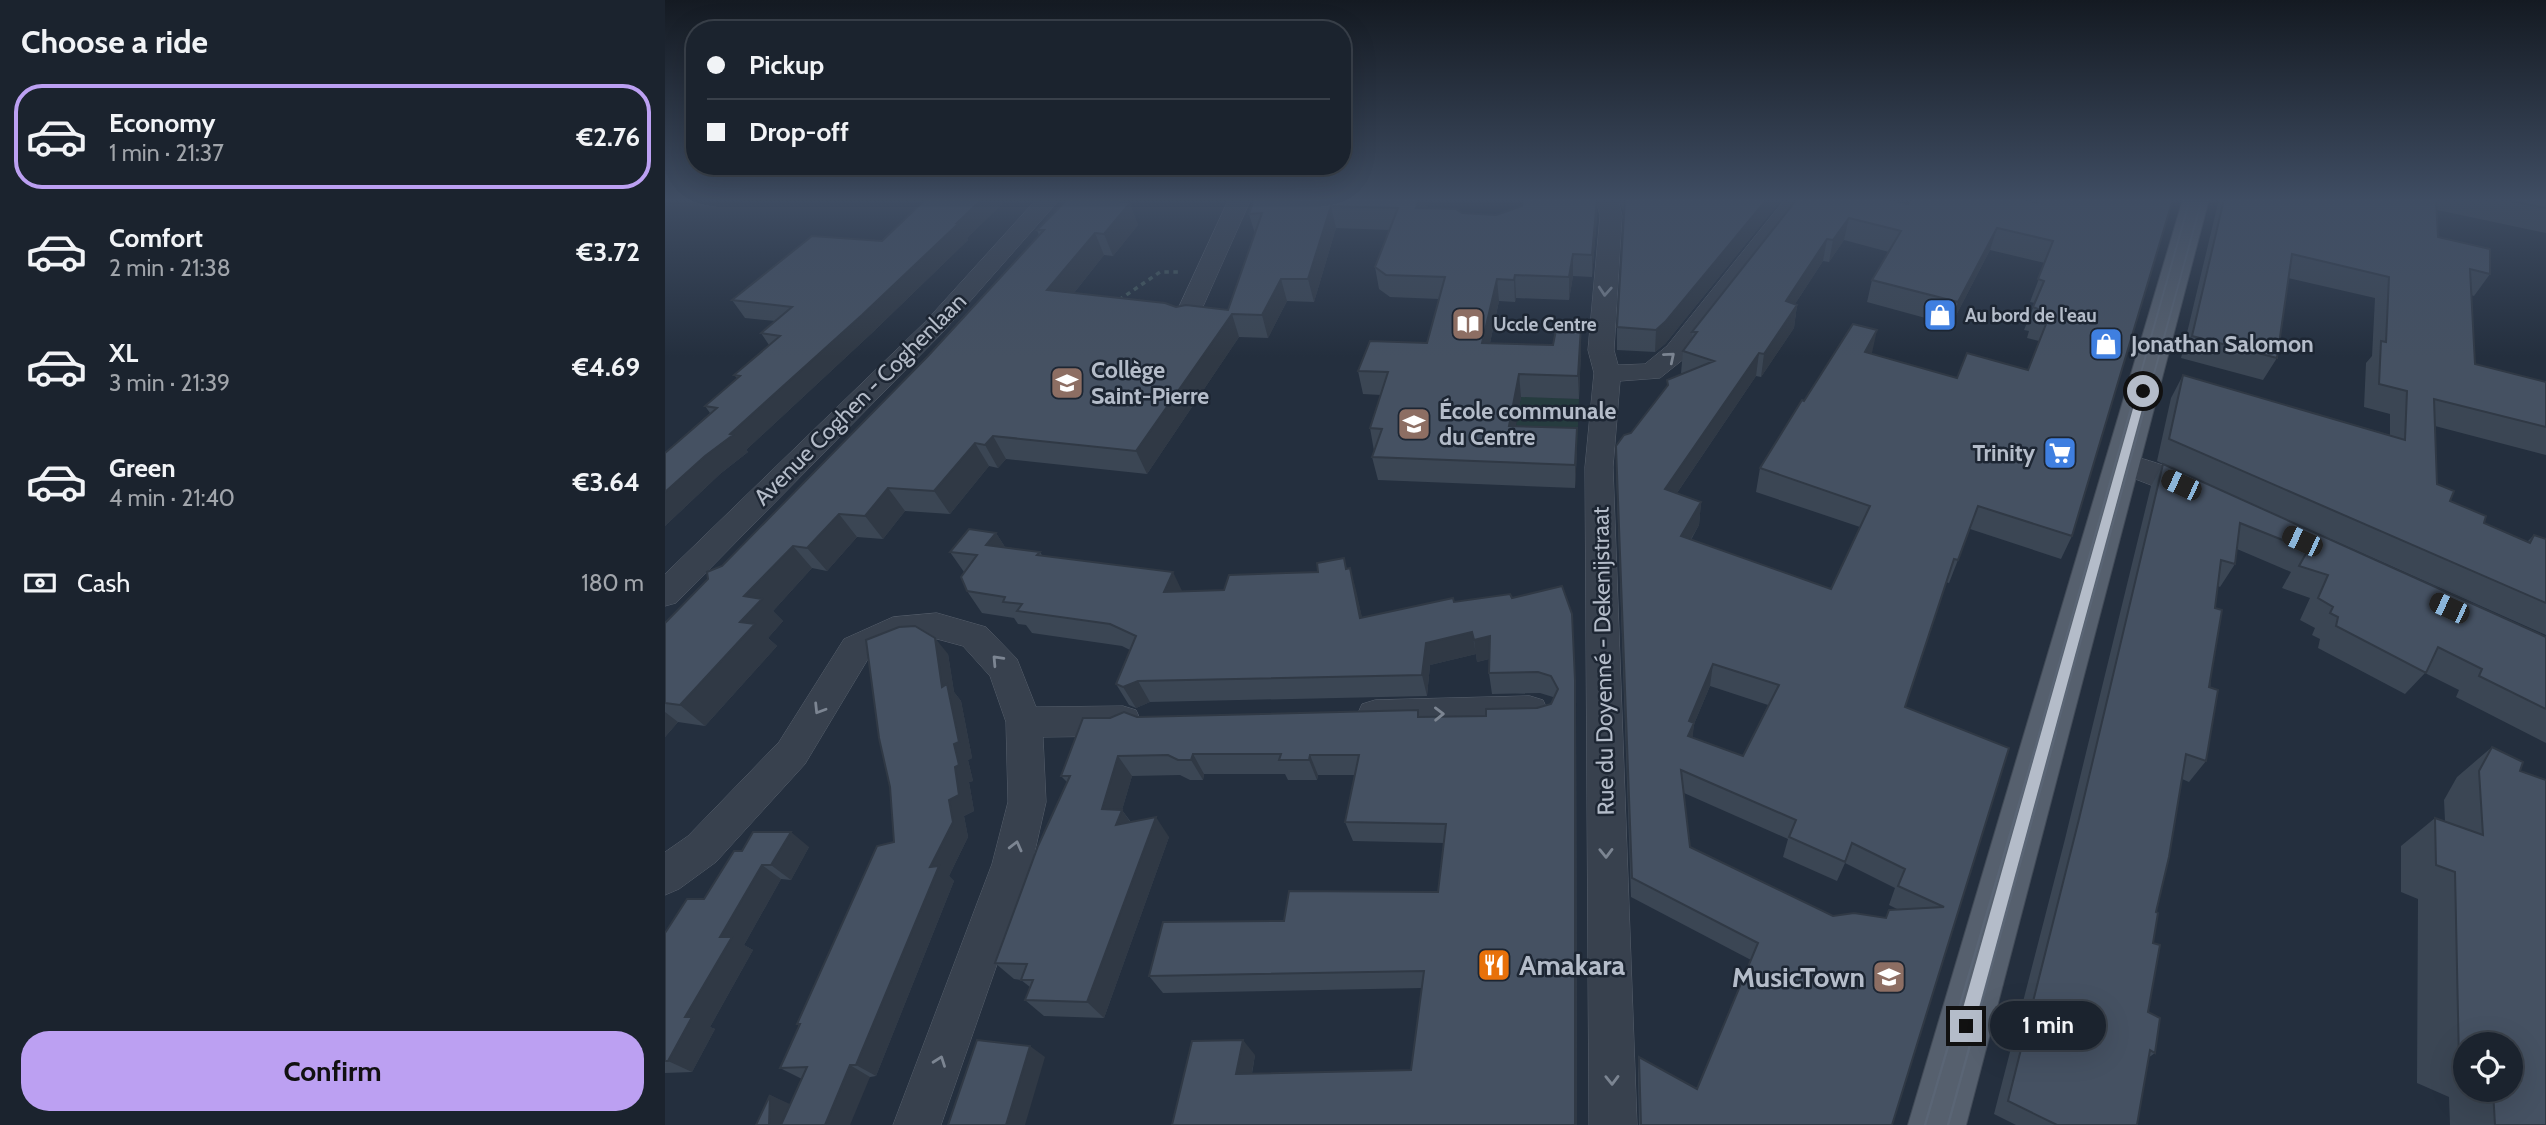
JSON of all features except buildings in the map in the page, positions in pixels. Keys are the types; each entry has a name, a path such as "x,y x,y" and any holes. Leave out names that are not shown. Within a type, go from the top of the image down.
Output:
{"main road":[{"path":"1937,1125 2181,252"}],"street":[{"name":"Avenue Coghen - Coghenlaan","path":"665,594 934,327 1002,252"},
{"path":"1185,320 1216,252"},
{"name":"Rue du Doyenné - Dekenijstraat","path":"1608,252 1601,350 1607,373 1599,467 1589,711 1613,1125"},
{"path":"1607,373 1651,372 1676,352 1755,252"},
{"path":"2122,463 2156,474 2219,503"},
{"path":"665,876 702,849 792,753 856,649 893,630 937,626 974,636 1005,669 1024,722 1027,802 1012,864 917,1125"},
{"path":"1344,716 1538,711"},
{"path":"1024,722 1123,721"}],"path":[{"path":"1110,304 1160,272"}],"green space":[{"path":"1521,396 1579,399 1577,451 1512,449"}],"tram line":[{"path":"2039,734 2175,252"},
{"path":"2055,734 2188,252"},
{"path":"1925,1125 2040,732"},
{"path":"1948,1125 2056,732"}],"place":[{"name":"Au bord de l'eau","path":"1940,315"},
{"name":"Uccle Centre","path":"1468,324"},
{"name":"Jonathan Salomon","path":"2106,344"},
{"name":"Collège Saint-Pierre","path":"1067,383"},
{"name":"École communale du Centre","path":"1414,424"},
{"name":"Trinity","path":"2060,453"},
{"name":"Amakara","path":"1494,965"},
{"name":"MusicTown","path":"1889,977"}],"route":[{"path":"1966,1026 2143,391"}]}
